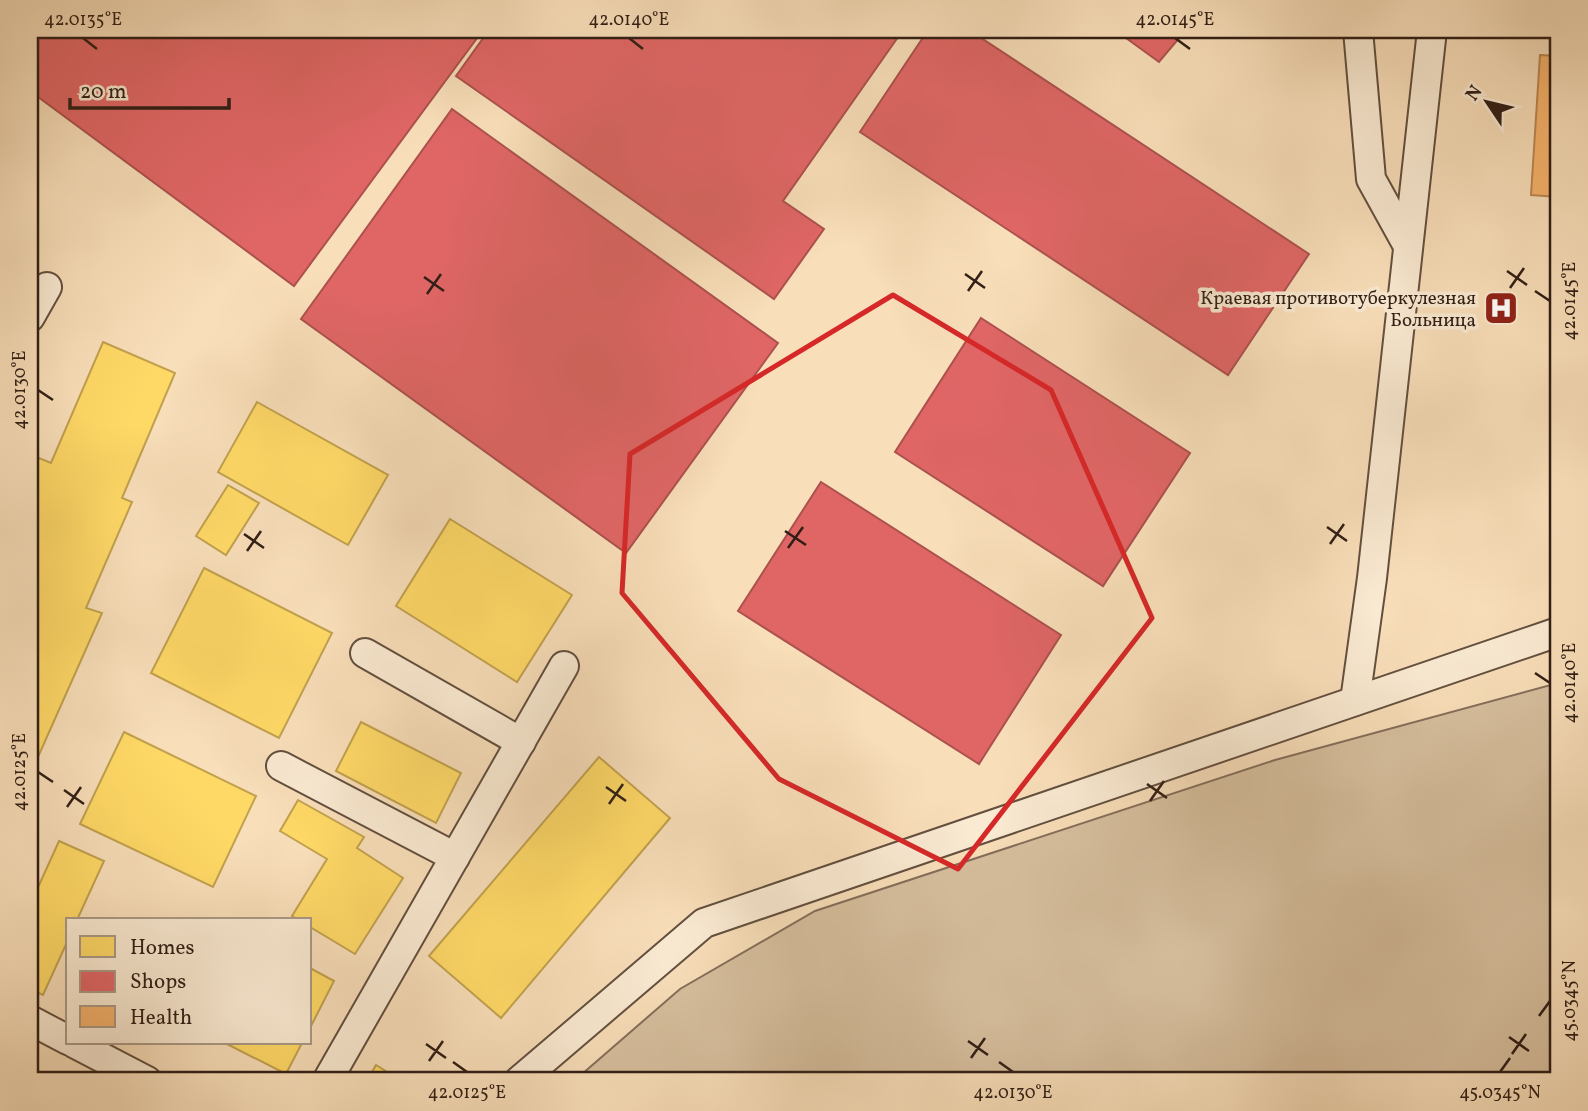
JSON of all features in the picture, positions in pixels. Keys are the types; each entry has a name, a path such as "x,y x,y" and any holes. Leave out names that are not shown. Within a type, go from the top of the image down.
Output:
{"lane":[{"path":"1358,30 1371,179 1408,246"},
{"path":"1355,701 1372,578 1432,30"},
{"path":"30,317 47,287"},
{"path":"519,1081 704,923 1558,632"},
{"path":"365,653 521,742"},
{"path":"327,1081 564,666"},
{"path":"281,766 455,858"},
{"path":"30,1020 66,1039"},
{"path":"76,1044 147,1081"}],"highlighted area":[{"path":"893,295 1051,390 1152,618 958,869 779,779 622,593 630,454"}],"shaded area":[{"path":"1558,683 1558,1081 574,1081 680,989 815,911 1275,760"}],"building: Homes":[{"path":"103,342 175,373 122,498 132,502 86,608 102,613 30,775 30,479 39,458 51,463"},
{"path":"257,402 388,475 348,545 218,472"},
{"path":"228,485 259,503 226,555 196,536"},
{"path":"450,519 572,595 517,682 396,606"},
{"path":"204,568 332,633 279,738 151,673"},
{"path":"361,722 461,773 436,823 336,771"},
{"path":"124,732 256,796 213,887 80,824"},
{"path":"599,757 670,818 501,1018 429,956"},
{"path":"298,800 364,837 357,848 403,878 355,954 312,928 312,918 292,916 327,859 280,831"},
{"path":"59,841 104,861 78,918 66,918 66,944 43,995 30,989 30,905"},
{"path":"312,969 334,981 312,1024"},
{"path":"227,1044 301,1044 286,1074"},
{"path":"376,1065 402,1081 367,1081"}],"building: Shops":[{"path":"35,30 483,30 294,286 30,91 30,37"},
{"path":"489,30 903,30 783,201 824,229 774,299 456,76"},
{"path":"928,30 969,30 1309,254 1228,375 860,132"},
{"path":"1115,30 1186,30 1159,62"},
{"path":"452,109 778,343 626,553 301,319"},
{"path":"981,318 1190,453 1103,586 895,452"},
{"path":"821,482 1061,635 979,764 738,611"}],"building: Health":[{"path":"1540,55 1558,56 1558,197 1531,195"}],"place":[{"name":"Краевая противотуберкулезная Больница","path":"1501,308"}]}
